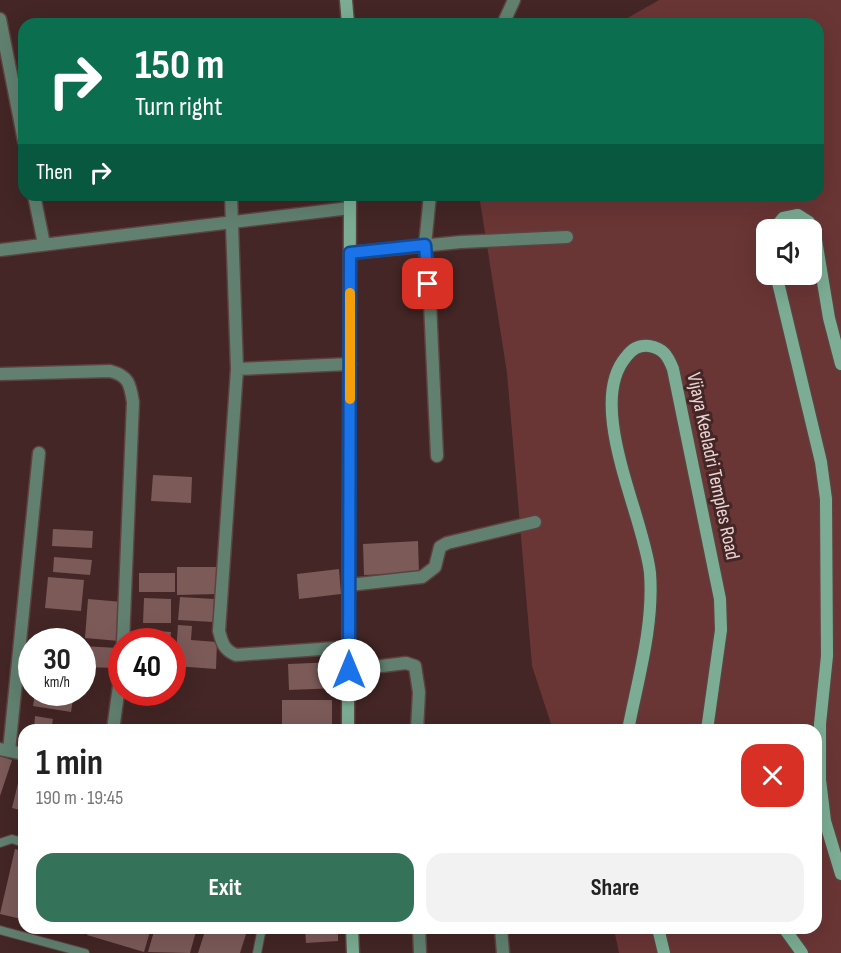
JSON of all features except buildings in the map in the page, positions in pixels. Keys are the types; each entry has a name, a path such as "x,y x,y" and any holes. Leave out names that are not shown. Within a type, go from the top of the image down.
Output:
{"street":[{"path":"346,0 348,18"},
{"path":"506,18 514,0"},
{"path":"0,19 18,110"},
{"path":"35,201 44,244"},
{"path":"231,201 237,369 219,631 222,643 226,651 236,655 349,647"},
{"path":"348,724 350,201"},
{"path":"429,201 425,245 437,456"},
{"path":"0,250 351,208"},
{"path":"782,219 798,215 804,219"},
{"path":"350,253 425,245 567,237"},
{"path":"822,273 829,318 841,364"},
{"path":"779,285 821,462 826,500 827,656 820,724"},
{"name":"Vijaya Keeladri Temples Road","path":"629,724 649,623 650,573 612,429 612,388 616,368 632,350 641,345 658,347 667,355 673,369 714,560 720,599 720,630 708,724"},
{"path":"237,369 350,364"},
{"path":"0,374 110,371 123,374 130,382 133,402 124,628"},
{"path":"5,750 39,453"},
{"path":"349,585 422,577 435,567 440,547 447,543 535,522"},
{"path":"349,670 406,663 415,666 418,692 417,724"},
{"path":"114,724 116,706"},
{"path":"822,796 825,821 841,874"},
{"path":"352,934 353,953"},
{"path":"419,934 420,953"},
{"path":"501,934 503,953"},
{"path":"659,934 664,953"},
{"path":"788,934 802,953"}],"lane":[{"path":"0,843 12,840 18,842"},
{"path":"0,930 85,953"},
{"path":"257,953 261,934"}],"shaded area":[{"path":"659,0 841,0 841,953 619,953 615,934 822,934 822,724 551,724 532,666 507,373 480,201 824,201 824,18 628,18"}],"slow traffic":[{"path":"350,293 350,399"}],"route":[{"path":"349,670 350,253 425,245 428,284"}]}
